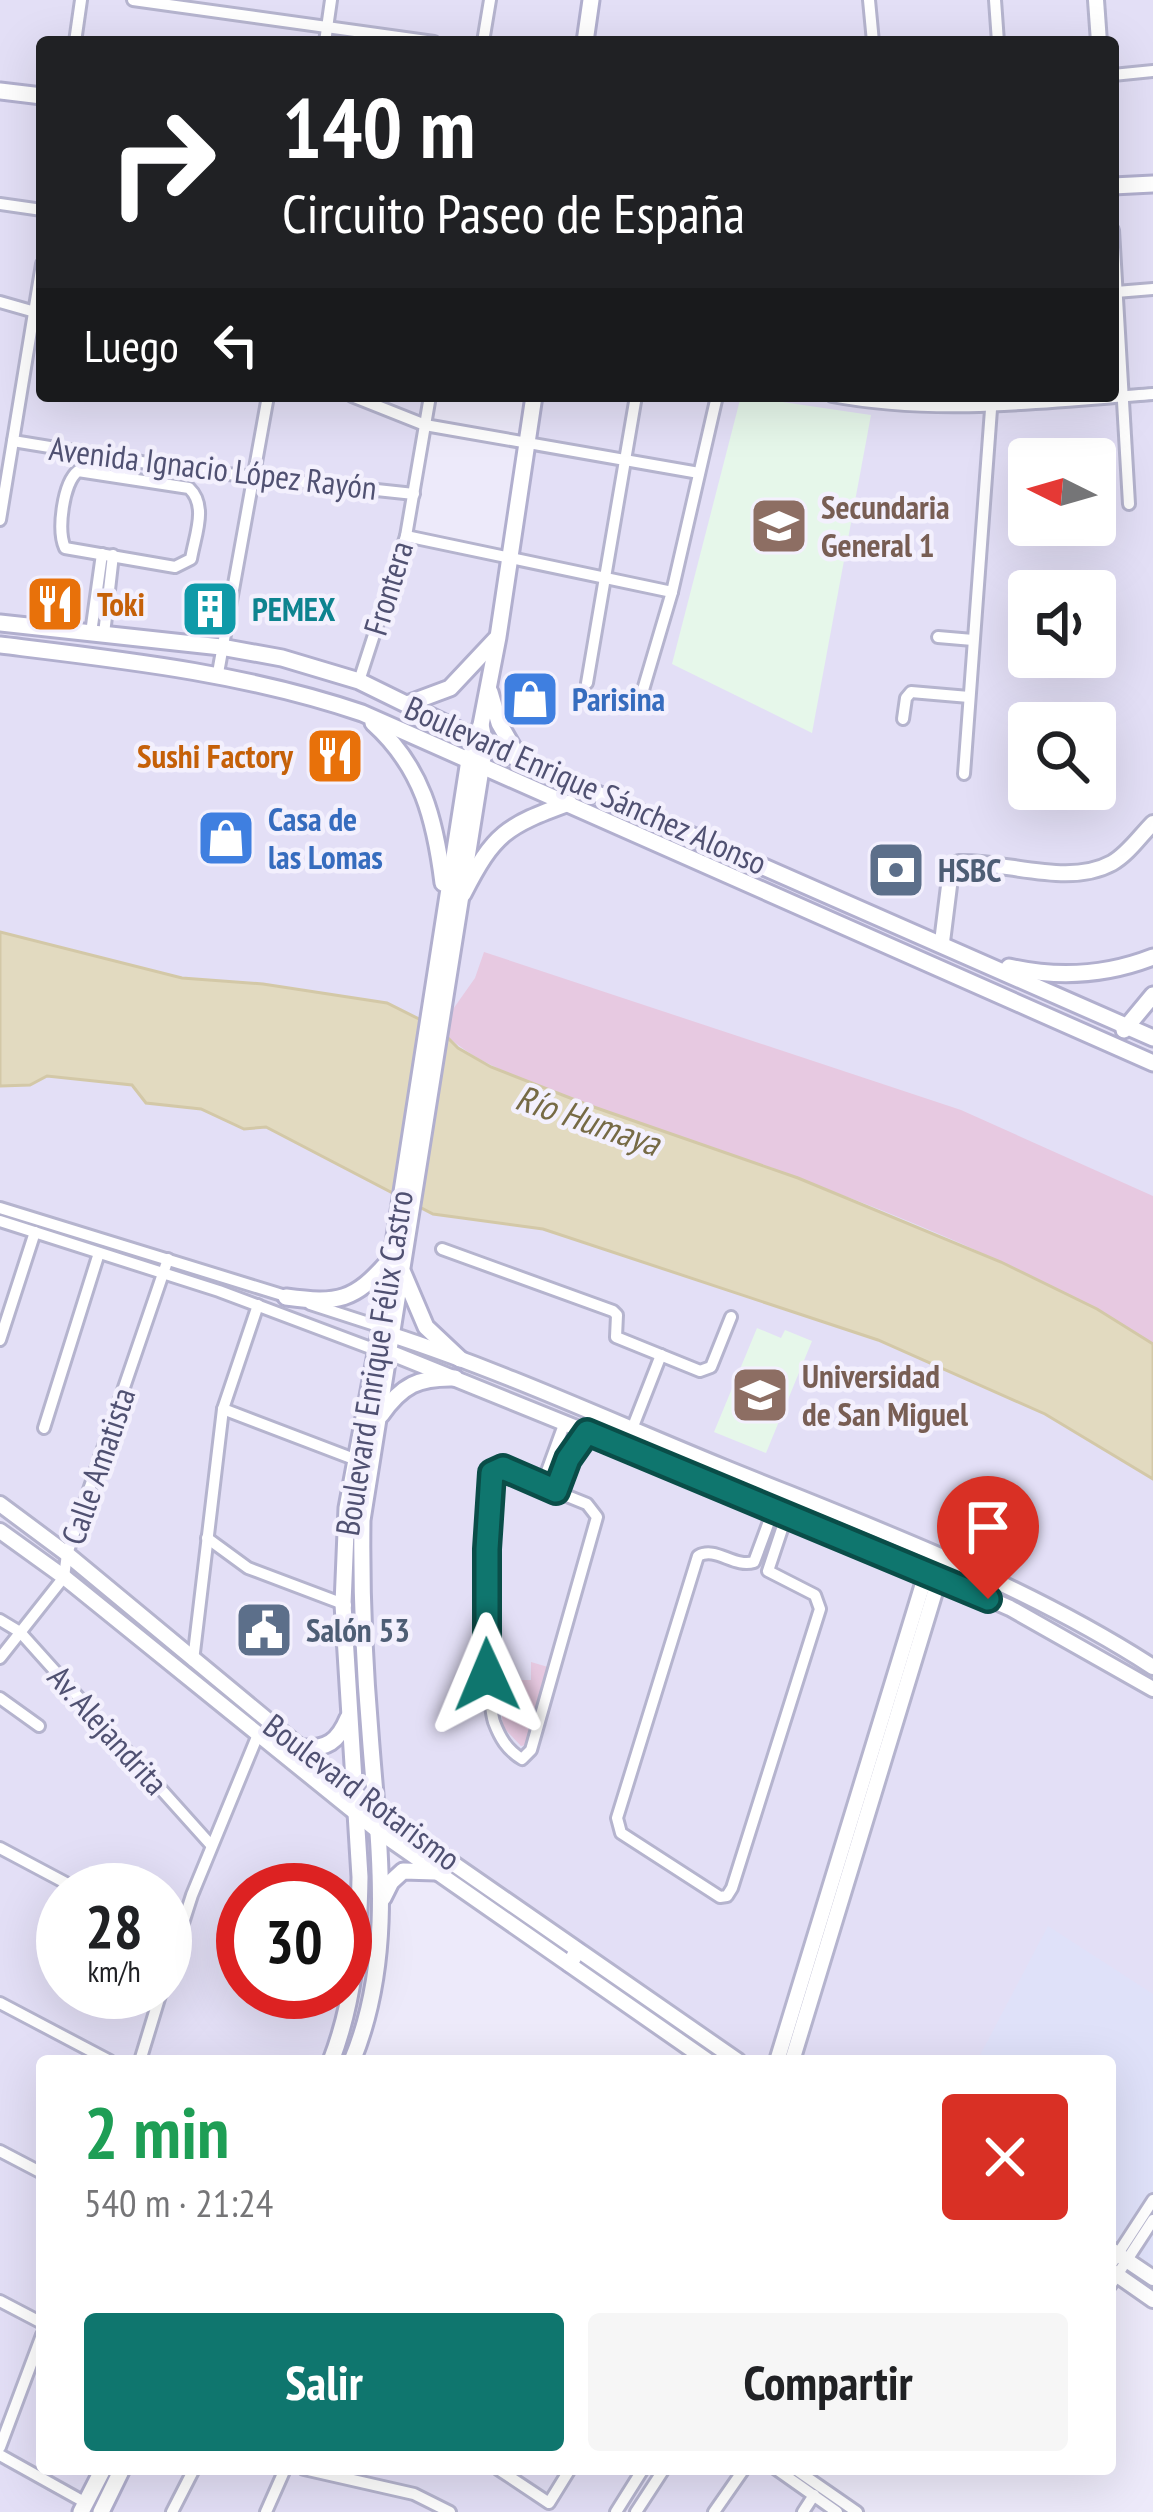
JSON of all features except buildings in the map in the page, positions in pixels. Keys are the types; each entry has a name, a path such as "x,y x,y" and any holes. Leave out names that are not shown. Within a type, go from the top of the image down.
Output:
{"main road":[{"path":"586,36 591,0"},
{"path":"0,91 36,96"},
{"path":"1119,186 1153,184"},
{"name":"Boulevard Enrique Félix Castro","path":"354,2055 373,1995 381,1900 362,1606 362,1520 400,1229 533,402"},
{"name":"Boulevard Enrique Sánchez Alonso","path":"0,623 221,647 282,658 359,682 480,736 520,760 1151,1033"},
{"path":"407,704 450,688 498,637"},
{"name":"Boulevard Enrique Sánchez Alonso","path":"0,646 218,673 286,688 362,713 1153,1064"},
{"path":"489,687 499,722 520,760"},
{"path":"362,713 392,740 422,784 450,912"},
{"path":"450,912 496,839 526,818 568,803"},
{"path":"984,961 1069,974 1110,970 1153,957"},
{"path":"1113,1045 1153,995"},
{"path":"1131,1053 1151,1033"},
{"path":"286,1297 326,1302 350,1296 396,1263 426,1327 460,1359"},
{"name":"Boulevard Enrique Félix Castro","path":"333,2055 344,2026 357,1955 360,1877 344,1604 347,1508 354,1459 384,1341"},
{"path":"376,1422 394,1396 414,1382 455,1378"},
{"path":"301,1748 335,1741 349,1716"},
{"path":"381,1900 403,1871 436,1871"},
{"path":"89,2509 101,2475"},
{"path":"89,2509 117,2475"}],"street":[{"path":"76,36 81,0"},
{"path":"133,0 391,36"},
{"path":"326,36 331,0"},
{"path":"484,36 490,0"},
{"path":"868,0 872,36"},
{"path":"995,0 998,36"},
{"path":"1096,0 1099,36"},
{"path":"1119,74 1153,71"},
{"path":"0,205 36,209"},
{"path":"1119,292 1153,290"},
{"path":"0,302 36,312"},
{"path":"0,520 36,323"},
{"path":"1119,337 1129,505"},
{"path":"1119,396 1153,394"},
{"path":"218,673 267,402"},
{"path":"367,402 425,425 699,473"},
{"name":"Frontera","path":"359,682 406,536 429,402"},
{"path":"587,683 635,402"},
{"path":"643,689 672,592 716,402"},
{"path":"872,402 898,406 961,402"},
{"path":"964,774 992,402"},
{"name":"Avenida Ignacio López Rayón","path":"13,441 190,470 414,494"},
{"path":"73,473 189,488 195,493 200,505 187,564 175,567 107,555 71,549 61,542 73,473"},
{"path":"406,536 672,592"},
{"path":"98,633 107,555"},
{"path":"938,637 973,640"},
{"path":"903,719 911,692 969,697"},
{"path":"942,943 950,878 959,863 1055,871 1098,868 1120,857 1153,823"},
{"path":"0,1208 286,1297 455,1378 1042,1624 1153,1689"},
{"path":"0,1221 258,1305 460,1359 939,1557 1052,1610 1153,1666"},
{"path":"0,1340 35,1232"},
{"path":"442,1249 614,1311 616,1337 700,1371 708,1370 730,1317"},
{"path":"44,1428 99,1253"},
{"name":"Calle Amatista","path":"0,1658 64,1577 67,1554 168,1259"},
{"path":"193,1661 223,1408 258,1305"},
{"path":"632,1429 661,1355"},
{"path":"223,1408 354,1459"},
{"path":"556,1491 568,1459 598,1415"},
{"path":"542,1485 565,1422"},
{"path":"554,1454 568,1459"},
{"path":"498,1468 556,1491 592,1507 597,1517 531,1750 522,1759 500,1735 489,1695 485,1626 491,1479 498,1468"},
{"name":"Boulevard Rotarismo","path":"0,1504 376,1810 700,2055"},
{"path":"780,1511 768,1570 815,1595 820,1609 732,1888 720,1897 621,1833 617,1818 698,1556 710,1552 740,1564 754,1562 780,1511"},
{"name":"Boulevard Rotarismo","path":"0,1531 64,1577 378,1831 728,2055"},
{"path":"207,1538 248,1568 344,1604 362,1606"},
{"path":"779,2055 939,1557"},
{"path":"794,2055 933,1575"},
{"name":"Av. Alejandrita","path":"0,1620 20,1632 211,1845"},
{"path":"0,1697 39,1726"},
{"path":"192,1889 257,1737"},
{"path":"0,1869 4,1851 36,1868"},
{"path":"0,2002 99,2055"},
{"path":"142,2055 153,2019"},
{"path":"0,2151 36,2170"},
{"path":"1116,2263 1153,2200"},
{"path":"1116,2264 1153,2220"},
{"path":"1116,2267 1153,2278"},
{"path":"1116,2268 1153,2300"},
{"path":"0,2301 36,2320"},
{"path":"36,2352 0,2451 36,2474"},
{"path":"37,2475 89,2509"},
{"path":"172,2512 191,2475"},
{"path":"266,2512 282,2475"},
{"path":"331,2475 431,2500 450,2512"},
{"path":"372,2484 374,2475"},
{"path":"507,2475 549,2503 566,2475"},
{"path":"616,2512 640,2475"},
{"path":"636,2512 660,2475"},
{"path":"714,2512 740,2475"},
{"path":"787,2475 857,2512"},
{"path":"801,2475 838,2512"},
{"path":"803,2512 816,2491"}],"shaded area":[{"path":"0,0 1153,0 1153,2287 1116,2261 1116,2055 715,2055 367,1811 371,1863 216,1863 216,2019 357,2019 345,2055 36,2055 36,2475 786,2475 839,2512 0,2512"},
{"name":"Secundaria General 1","path":"739,402 782,402 871,415 812,733 672,664"},
{"path":"484,952 961,1110 1153,1196 1153,1344 1068,1295 935,1232 588,1105 480,1059 439,1029 475,978"},
{"name":"Universidad de San Miguel","path":"757,1328 781,1338 785,1330 812,1341 766,1453 714,1432"},
{"path":"531,1662 548,1667 526,1745 521,1746 503,1727 498,1680 531,1680"},
{"path":"1048,1926 1153,1994 1153,2279 1116,2254 1116,2055 980,2055"}],"water":[{"name":"Río Humaya","path":"0,932 182,978 263,984 387,1003 439,1029 458,1048 491,1067 798,1178 1001,1262 1097,1309 1153,1344 1153,1479 1045,1414 878,1340 543,1229 433,1214 266,1127 244,1129 201,1109 146,1103 132,1085 47,1076 30,1085 0,1086"}],"place":[{"name":"Secundaria General 1","path":"779,526"},
{"name":"Toki","path":"55,604"},
{"name":"PEMEX","path":"210,609"},
{"name":"Parisina","path":"530,699"},
{"name":"Sushi Factory","path":"335,756"},
{"name":"Casa de las Lomas","path":"226,838"},
{"name":"HSBC","path":"896,870"},
{"name":"Universidad de San Miguel","path":"760,1395"},
{"name":"Salón 53","path":"264,1630"}],"route":[{"path":"487,1675 492,1473 503,1468 556,1491 568,1459 587,1432 988,1599"}]}
